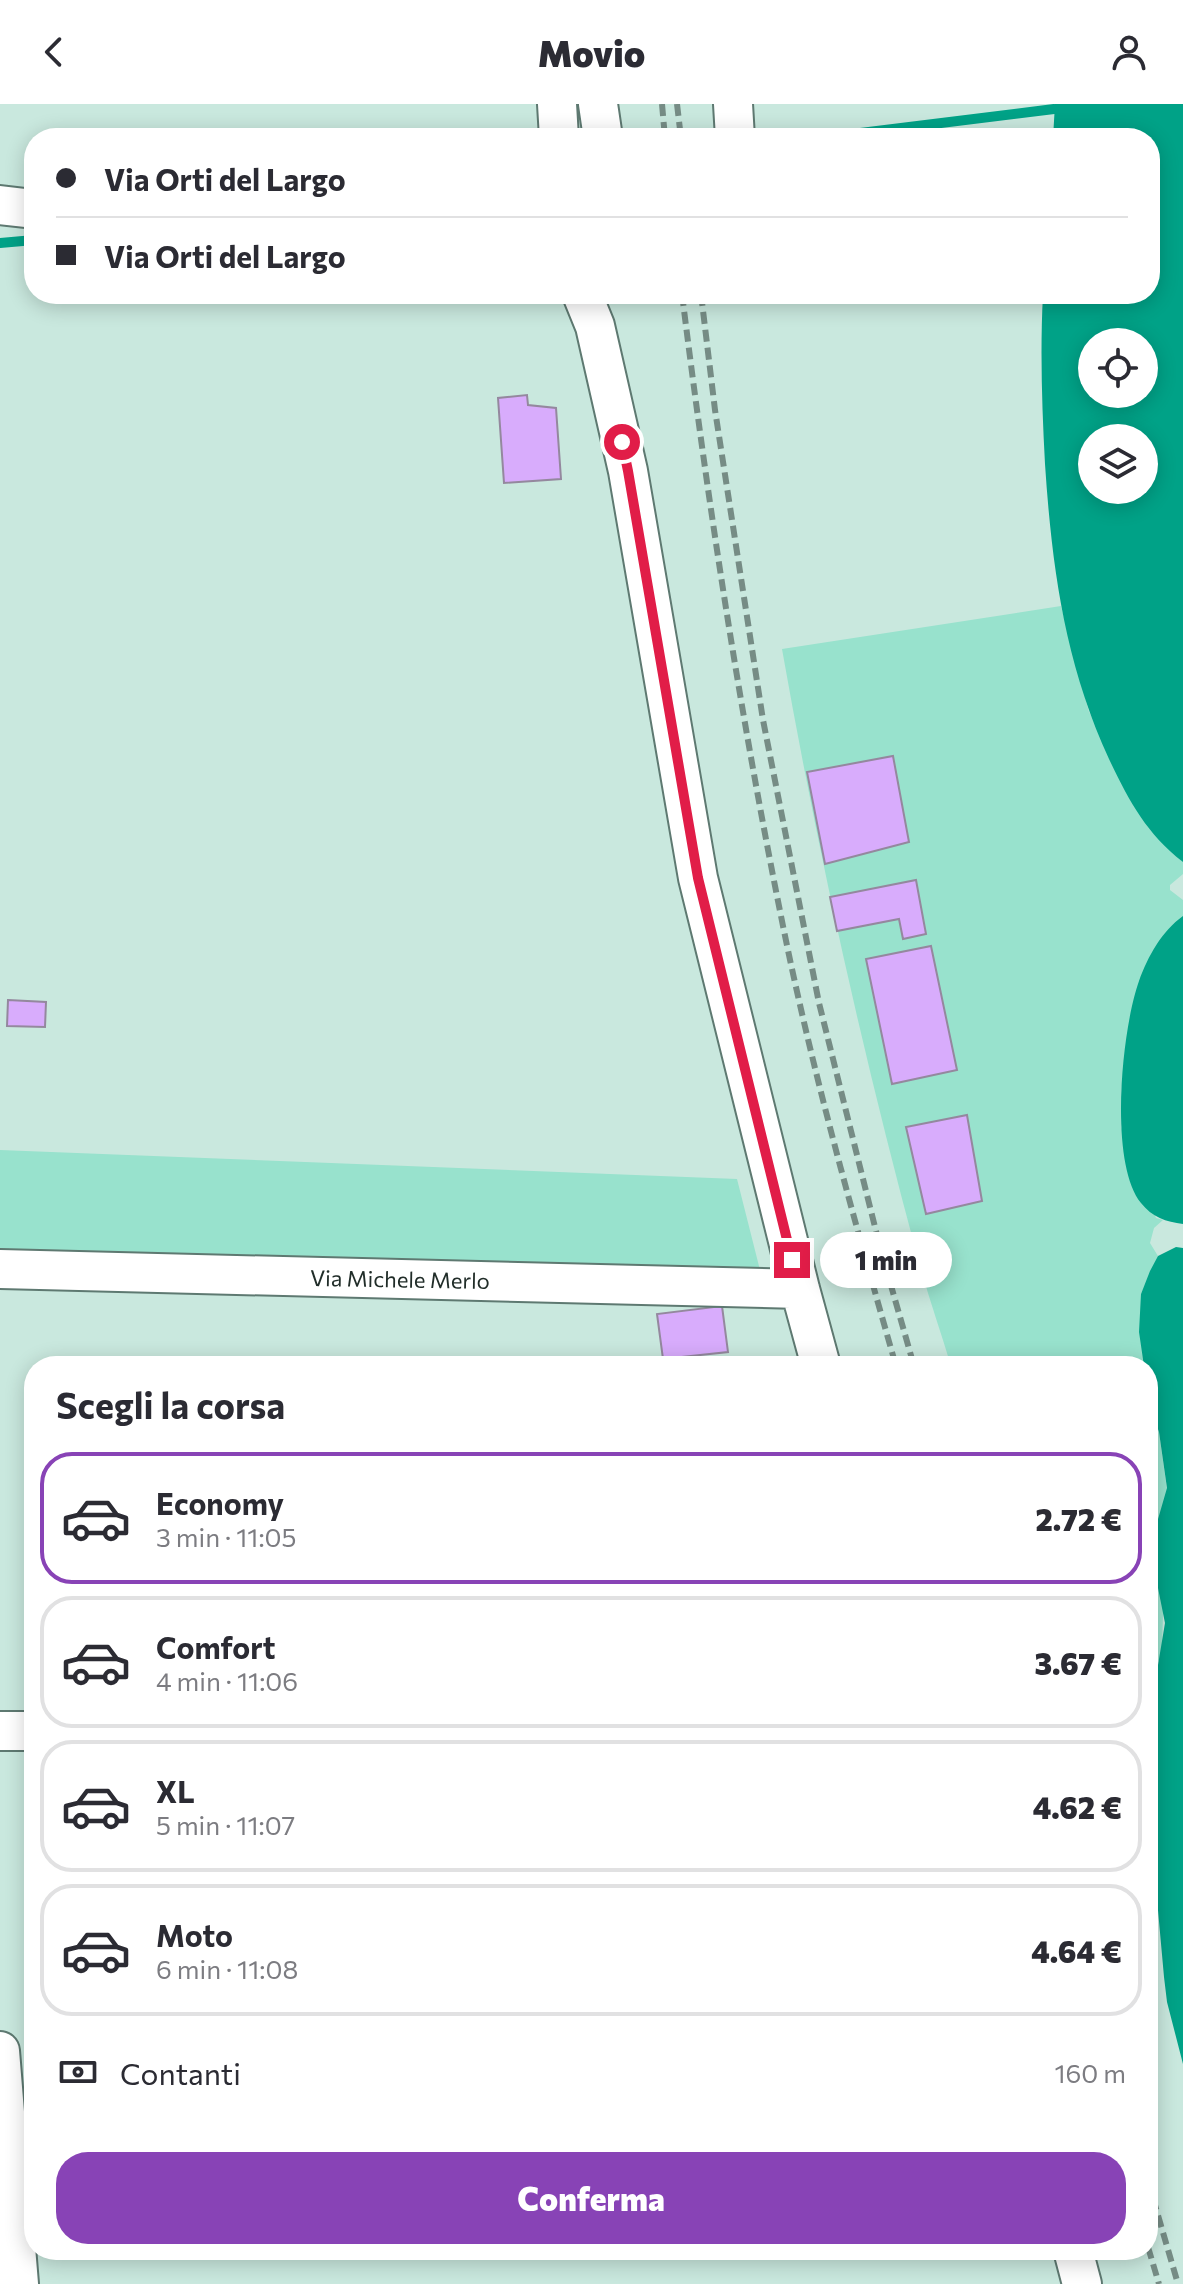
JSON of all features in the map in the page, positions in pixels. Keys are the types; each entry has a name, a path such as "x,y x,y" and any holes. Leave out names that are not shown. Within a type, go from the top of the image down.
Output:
{"street":[{"path":"598,104 602,128"},
{"path":"733,104 734,128"},
{"path":"0,205 24,208"},
{"path":"594,305 628,471 698,878 818,1356"},
{"name":"Via Michele Merlo","path":"0,1269 800,1289"},
{"path":"0,1731 24,1731"},
{"path":"0,2051 19,2284"},
{"path":"1076,2260 1082,2284"}],"shaded area":[{"path":"1055,104 1183,104 1183,862 1159,840 1131,802 1109,759 1081,687 1057,578 1044,443 1043,304 1160,304 1160,128 1054,128"},
{"path":"1061,606 1089,712 1171,851 1183,862 1183,874 1170,885 1170,890 1183,900 1183,917 1129,1025 1121,1091 1121,1127 1156,1218 1163,1220 1154,1228 1150,1243 1158,1256 1141,1294 1144,1356 948,1356 917,1255 860,1029 826,878 782,649"},
{"path":"1183,916 1183,1224 1150,1212 1131,1184 1124,1158 1121,1094 1123,1061 1139,981 1156,945"},
{"path":"0,1150 737,1179 762,1278 0,1252"},
{"path":"1176,1247 1183,1248 1183,2064 1167,2002 1158,1910 1158,1665 1165,1623 1158,1588 1158,1519 1167,1488 1158,1429 1158,1356 1143,1356 1139,1332 1141,1294 1158,1256"},
{"path":"1158,1429 1167,1489 1158,1661"}],"building":[{"path":"527,395 528,405 556,408 561,479 504,483 498,398"},
{"path":"893,756 909,842 825,864 807,772"},
{"path":"916,880 926,934 903,939 899,919 837,931 830,897"},
{"path":"931,946 957,1070 892,1084 866,959"},
{"path":"8,1000 46,1002 45,1027 7,1026"},
{"path":"967,1115 982,1201 926,1214 906,1127"},
{"path":"722,1306 728,1352 663,1356 657,1314"}],"waterway":[{"path":"901,128 1054,109"},
{"path":"0,243 24,241"}],"railway":[{"path":"662,104 664,128"},
{"path":"677,104 680,128"},
{"path":"683,304 726,608 782,921 820,1089 893,1356"},
{"path":"702,304 715,410 763,720 819,1003 880,1247 911,1356"},
{"path":"1158,2215 1178,2284"},
{"path":"1152,2260 1159,2284"}],"route":[{"path":"622,442 698,878 792,1260"}]}
